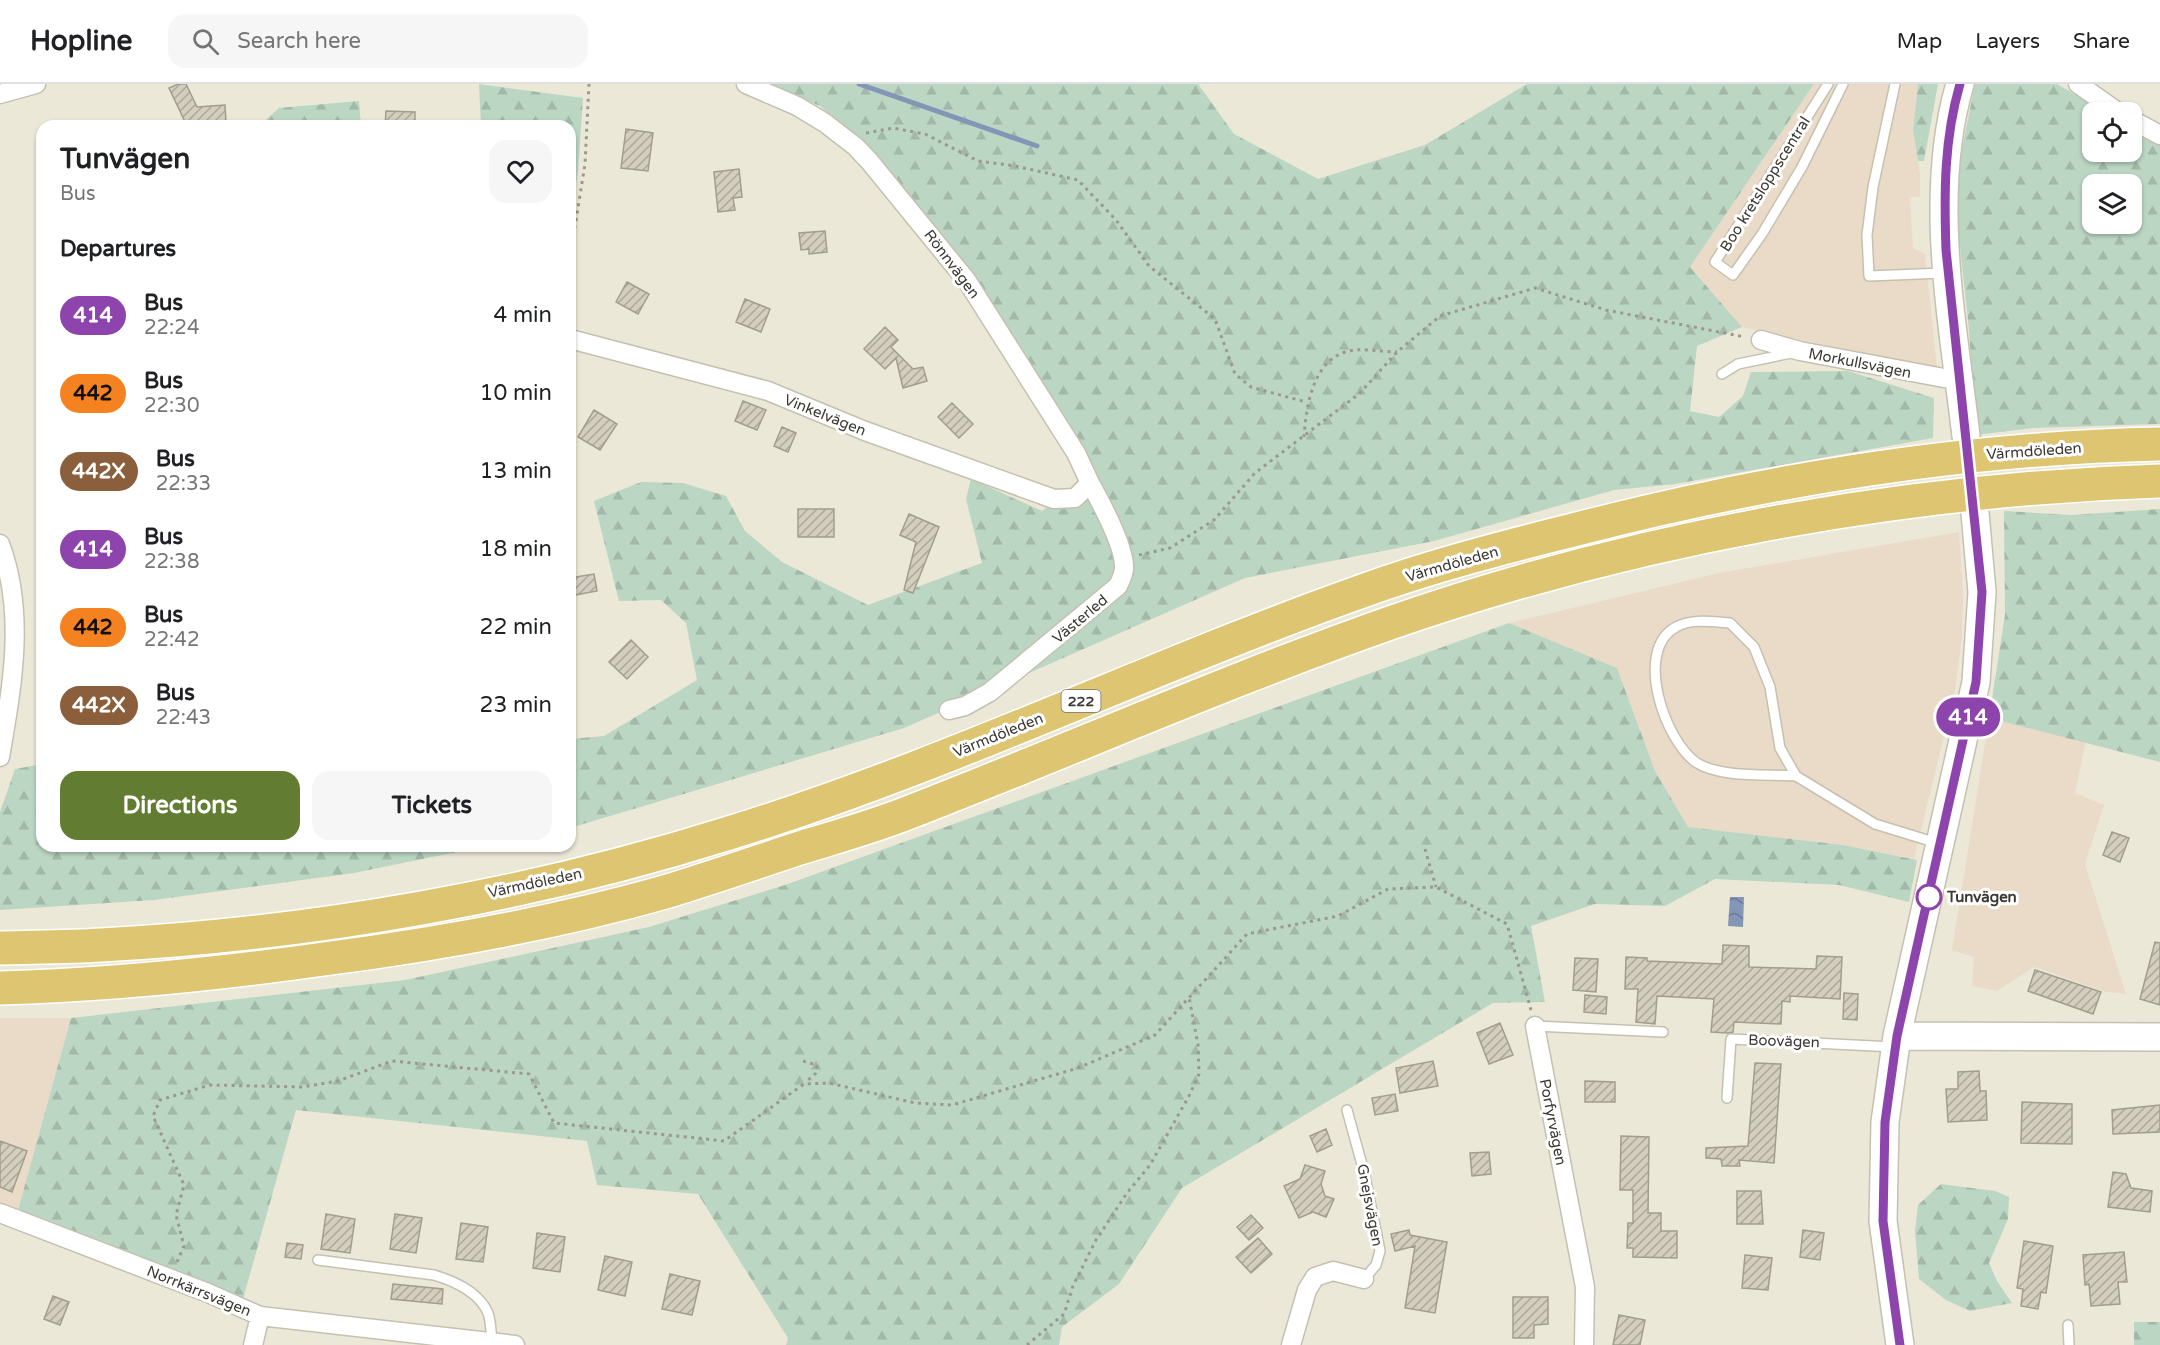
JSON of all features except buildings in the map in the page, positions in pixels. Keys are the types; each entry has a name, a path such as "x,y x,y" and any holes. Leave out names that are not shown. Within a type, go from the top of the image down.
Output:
{"highway":[{"name":"Värmdöleden","path":"0,948 98,946 184,939 351,919 626,863 743,829 927,764 1225,643 1373,587 1523,543 1645,511 1753,488 1873,467 2016,451 2160,444"},
{"name":"222","path":"0,988 216,974 430,945 548,922 668,891 904,814 1145,717 1356,636 1500,588 1614,557 1773,524 1932,499 2108,483 2160,481"}],"street":[{"path":"0,94 36,84"},
{"name":"Rönnvägen","path":"746,84 797,106 843,137 870,162 968,281 1060,426 1082,464 1089,483"},
{"path":"1960,84 1945,165 1944,195 1948,273 1966,436"},
{"path":"2078,84 2104,102"},
{"path":"2142,125 2160,135"},
{"name":"Morkullsvägen","path":"1761,340 1800,351 1960,381"},
{"name":"Vinkelvägen","path":"576,341 768,392 1028,492 1054,499 1075,498 1089,483"},
{"path":"1089,483 1107,515 1123,559"},
{"path":"1900,1345 1883,1221 1885,1122 1896,1042 1976,682 1982,592 1975,513"},
{"path":"0,544 7,562 15,639 14,673 0,757"},
{"name":"Västerled","path":"949,710 965,706 990,692 1111,594 1122,577 1123,559"},
{"name":"Porfyrvägen","path":"1535,1026 1585,1287 1584,1345"},
{"path":"1896,1042 2160,1037"},
{"name":"Norrkärrsvägen","path":"0,1213 170,1278 260,1316 515,1345"},
{"name":"Gnejsvägen","path":"1291,1345 1306,1290 1315,1277 1334,1271 1364,1279"},
{"path":"254,1345 260,1316"}],"lane":[{"name":"Boo kretsloppscentral","path":"1828,84 1715,262 1733,275 1762,234 1802,167 1843,84"},
{"path":"1895,84 1873,187 1867,235 1869,276 1948,273"},
{"path":"1722,374 1738,364 1800,351"},
{"path":"1796,776 1780,748 1770,687 1754,647 1731,623 1700,621 1676,627 1662,642 1656,660 1656,685 1663,713 1683,748 1695,762 1713,771 1796,776 1875,824 1940,844"},
{"path":"1535,1026 1663,1032"},
{"name":"Boovägen","path":"1727,1098 1731,1039 1896,1042"},
{"name":"Gnejsvägen","path":"1347,1110 1364,1172 1380,1251 1376,1265 1364,1279"},
{"path":"318,1260 434,1275 453,1280 478,1300 488,1313 492,1342"},
{"path":"2068,1325 2069,1345"}],"path":[{"path":"576,220 585,164 589,84"},
{"path":"843,137 893,128 925,134 978,161 1015,166 1078,180 1116,220 1149,266 1215,319 1235,374 1251,387 1306,402"},
{"path":"1123,559 1170,548 1214,520 1255,473 1360,393 1397,352 1440,315 1535,288 1606,310 1761,340"},
{"path":"1304,437 1306,402 1326,363 1346,351 1397,352"},
{"path":"1425,849 1436,887"},
{"path":"804,1084 829,1083 915,1103 952,1105 1078,1068 1155,1035 1188,996 1247,934 1338,915 1388,889 1436,887 1507,924 1535,1026"},
{"path":"1027,1345 1064,1314 1073,1286 1096,1240 1127,1193 1150,1165 1189,1096 1199,1074 1197,1045 1188,996"},
{"path":"170,1278 184,1246 176,1215 184,1185 153,1116 160,1100 210,1085 302,1087 326,1083 392,1061 529,1074 554,1123 724,1141 816,1073 817,1065 803,1061"}],"shaded area":[{"path":"1814,84 1918,84 1913,130 1920,174 1920,197 1910,197 1913,248 1925,254 1937,369 1742,327 1690,267"},
{"path":"1959,532 1963,594 1962,636 1955,691 1914,859 1843,845 1688,827 1655,771 1617,668 1509,623 1719,573"},
{"path":"1989,718 2086,741 2075,793 2104,805 2085,864 2126,994 2106,992 2034,967 1997,991 1972,986 1974,957 1952,950"},
{"path":"0,1018 71,1018 18,1210 12,1217 0,1220"}],"green space":[{"path":"479,84 583,98 576,184 576,120 481,120"},
{"path":"766,84 1198,84 1234,134 1318,179 1425,145 1527,84 1814,84 1690,267 1742,327 1697,346 1690,411 1719,417 1743,396 1751,372 1848,371 1934,398 1933,438 1675,484 1614,490 1434,541 1245,578 904,728 576,826 576,738 604,736 697,680 686,623 661,600 619,601 594,501 641,482 683,483 726,496 745,531 782,562 868,605 982,563 966,499 971,479 1042,511 1096,470 978,285 875,154 820,106"},
{"path":"1918,84 1938,84 1924,161 1918,161 1913,130"},
{"path":"1975,84 2057,84 2088,102 2082,102 2082,162 2142,162 2142,134 2160,145 2160,424 2033,428 1976,435 1969,330 1959,237 1959,164"},
{"path":"359,101 361,120 266,120 279,108"},
{"path":"2160,509 2160,762 1989,718 2005,615 2004,511 2071,515"},
{"path":"1509,623 1617,668 1655,771 1688,827 1843,845 1917,860 1909,902 1839,885 1715,879 1665,906 1595,904 1531,926 1545,1002 1493,1003 1182,1188 1119,1284 1062,1327 1059,1345 786,1345 788,1338 698,1194 597,1185 587,1141 296,1110 243,1299 18,1210 71,1018 405,980 649,927 785,885"},
{"path":"36,765 36,852 457,852 354,873 154,900 0,910 0,812 15,769"},
{"path":"1941,1184 1995,1191 2009,1197 2008,1219 1989,1263 1997,1281 2012,1303 1970,1311 1946,1300 1919,1279 1915,1231 1918,1205"},
{"path":"2134,1322 2160,1322 2160,1345 2134,1345"}],"water":[{"path":"1730,897 1744,897 1743,927 1728,926"}],"waterway":[{"path":"859,84 1037,146"}],"bus line":[{"name":"414","path":"1900,1345 1883,1221 1885,1122 1897,1036 1976,682 1981,635 1982,592 1975,513 1946,250 1945,165 1960,84"}],"place":[{"name":"Tunvägen","path":"1929,897"}]}
